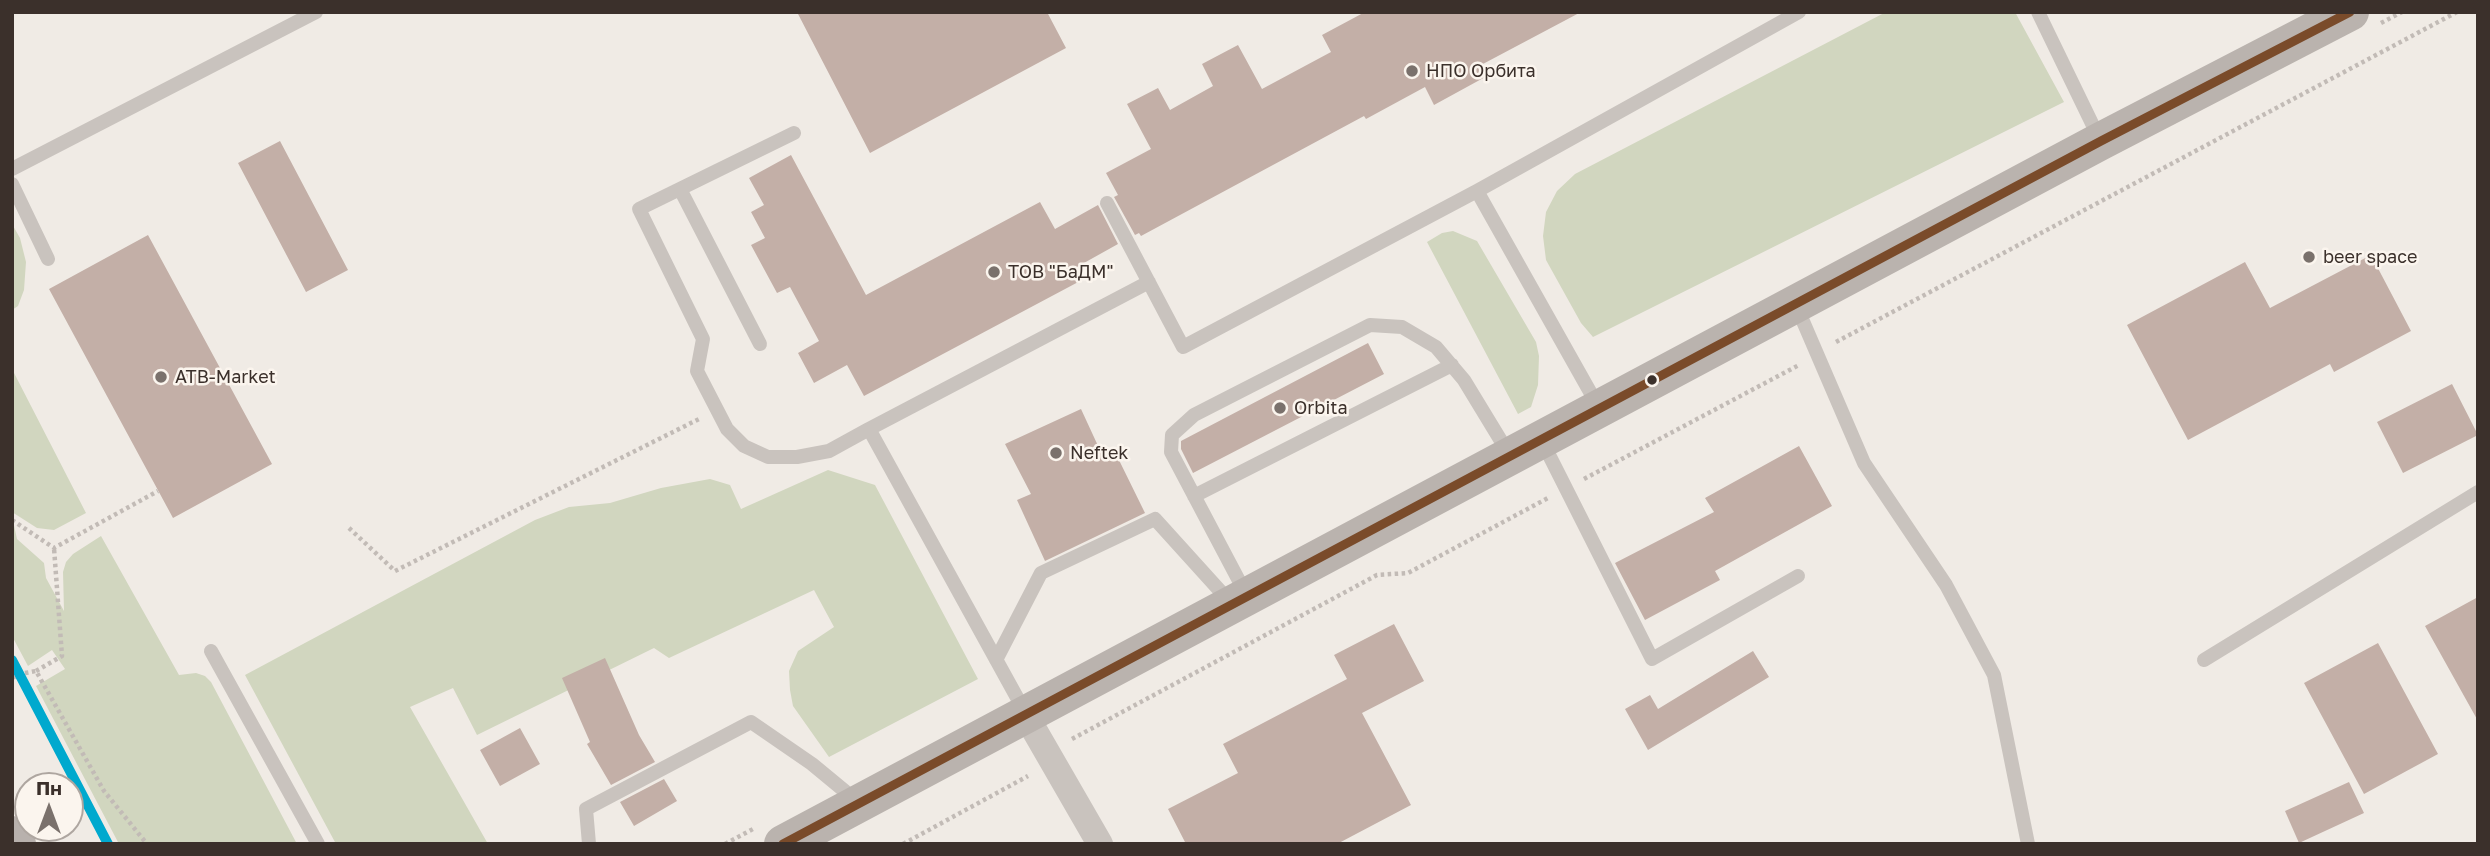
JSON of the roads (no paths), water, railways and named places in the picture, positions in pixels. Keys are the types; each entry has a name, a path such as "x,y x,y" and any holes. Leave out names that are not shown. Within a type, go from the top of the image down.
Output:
{"main road":[{"path":"12,835 17,844"}],"street":[{"path":"783,844 2101,141 2350,12"},
{"path":"1026,714 1100,844"}],"lane":[{"path":"12,169 316,12"},
{"path":"1107,203 1183,347 1477,191 1799,12"},
{"path":"2038,12 2101,141"},
{"path":"794,133 639,209 703,339 696,371 716,410 727,429 744,446 768,457 797,457 829,451 1149,282"},
{"path":"12,184 48,259"},
{"path":"680,189 760,344"},
{"path":"1477,191 1600,408"},
{"path":"1795,304 1864,463 1945,585 1994,675 2028,844"},
{"path":"1239,600 1194,496 1171,452 1172,435 1194,415 1370,325 1402,327 1436,347 1566,489 1653,659 1798,576"},
{"path":"1194,496 1452,365"},
{"path":"869,429 1026,714"},
{"path":"2204,660 2478,492"},
{"path":"996,660 1041,573 1156,519 1239,600"},
{"path":"211,651 318,844"},
{"path":"589,844 586,809 751,722 812,764 859,803"}],"place":[{"name":"НПО Орбита","path":"1412,71"},
{"name":"beer space","path":"2309,257"},
{"name":"ТОВ \"БаДМ\"","path":"994,272"},
{"name":"ATB-Market","path":"161,377"},
{"name":"Orbita","path":"1280,408"},
{"name":"Neftek","path":"1056,453"}]}
